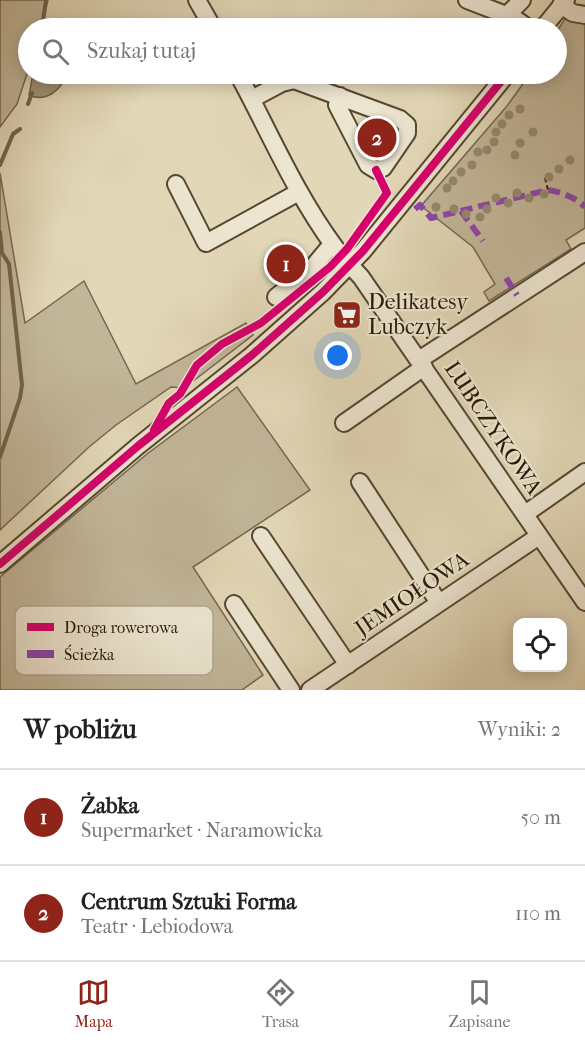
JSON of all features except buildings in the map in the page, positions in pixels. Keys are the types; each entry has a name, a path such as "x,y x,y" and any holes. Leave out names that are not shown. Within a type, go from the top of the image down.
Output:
{"street":[{"path":"197,0 207,18"},
{"path":"467,0 485,3 512,18"},
{"path":"507,15 522,0"},
{"path":"551,18 564,3 573,13 585,15"},
{"name":"LUBCZYKOWA","path":"244,84 299,192 332,244 350,264 421,363 585,602"},
{"path":"252,99 280,84"},
{"path":"305,84 339,96 400,119 407,125 407,133 383,168 376,170 368,165 337,105 339,96"},
{"path":"0,564 138,446 252,355 313,302 350,264 499,84"},
{"path":"176,184 206,243 299,192"},
{"path":"276,297 312,268 332,244"},
{"path":"421,363 585,252"},
{"name":"LUBCZYKOWA","path":"344,423 421,363"},
{"name":"LUBCZYKOWA","path":"525,514 585,472"},
{"path":"360,482 439,603"},
{"path":"261,536 348,665"},
{"name":"JEMIOŁOWA","path":"310,690 539,536"},
{"path":"234,604 291,690"}],"path":[{"path":"545,178 548,190"}],"shaded area":[{"path":"0,0 48,0 44,18 18,18 18,84 24,84 17,104 0,127"},
{"path":"567,19 585,22 585,228 566,240 571,249 489,301 484,292 495,284 473,247 421,206 507,106 523,84 567,84"},
{"path":"31,84 62,84 47,96 29,95"},
{"path":"0,173 25,323 84,281 136,384 246,323 253,335 184,388 171,387 116,425 89,447 0,530"},
{"path":"237,387 310,490 193,567 263,675 242,690 0,690 0,577 147,454"}],"waterway":[{"path":"43,18 46,0"},
{"path":"28,104 32,93"},
{"path":"0,165 13,134 20,129"},
{"path":"0,232 2,253 9,264 22,385 20,398 0,457"}],"marked path":[{"path":"415,209 420,205 431,218 548,190 577,200 585,207"},
{"path":"461,211 483,241"},
{"path":"506,278 517,295"}],"cycle path":[{"path":"0,564 138,446 252,355 323,292 363,251 499,84"},
{"path":"154,430 169,403 180,394 197,365 222,344 261,323 330,267 347,249 387,193 376,170"}],"place":[{"name":"Centrum Sztuki Forma","path":"377,138"},
{"name":"Żabka","path":"286,264"},
{"name":"Delikatesy Lubczyk","path":"347,315"}]}
